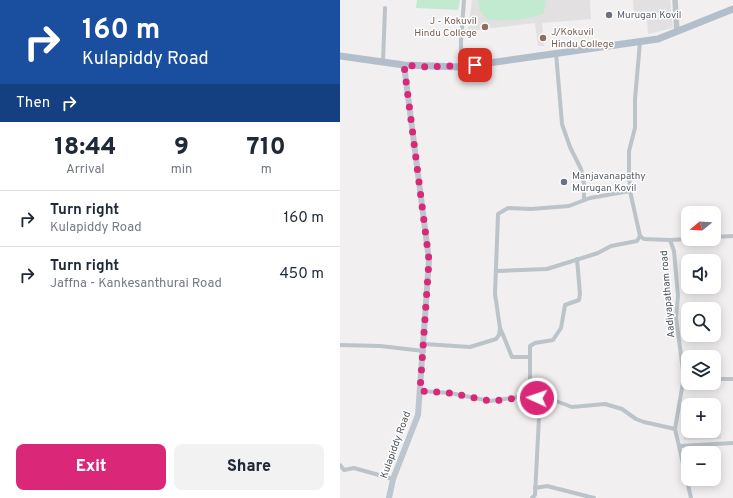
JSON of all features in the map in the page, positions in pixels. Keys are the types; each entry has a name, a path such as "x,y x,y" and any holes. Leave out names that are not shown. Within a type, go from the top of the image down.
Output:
{"main road":[{"path":"340,56 404,65 461,67 556,52 658,39 733,9"},
{"name":"Kulapiddy Road","path":"389,498 393,479 418,415 424,351 429,260 404,65"}],"street":[{"path":"461,67 464,0"},
{"path":"675,0 677,32"},
{"path":"383,62 385,8"},
{"path":"496,271 547,269 598,253 611,246 637,241 640,236 630,191 629,151 635,128 635,99 640,42"},
{"path":"556,52 562,124 570,147 581,168 584,184 584,200"},
{"path":"530,358 512,356 500,328 495,294 496,229 498,214 508,208 531,209 569,206 584,200 630,191"},
{"name":"Aadiyapatham road","path":"640,236 644,239 670,240 674,251 678,296 676,318 681,350"},
{"path":"721,237 733,236"},
{"path":"670,240 681,239"},
{"path":"530,397 530,346 535,343 553,340 561,328 566,305 579,300 580,294 577,259"},
{"path":"424,344 470,347 496,340 499,335 500,328"},
{"path":"340,345 380,346 424,351"},
{"path":"721,379 733,379"},
{"name":"Aadiyapatham road","path":"675,429 681,390"},
{"path":"420,391 450,393 490,401 530,397 556,401 572,406 605,404 614,406 644,422 675,429 691,498"},
{"path":"532,498 535,495 540,398"},
{"path":"680,446 733,443"},
{"path":"340,465 344,470 354,468 393,479"},
{"path":"535,488 547,486 594,498"}],"shaded area":[{"name":"J - Kokuvil Hindu College","path":"472,0 590,0 591,19 542,23 544,46 538,46 535,23 468,31"},
{"path":"633,0 670,0 673,28 648,34 647,18 634,17"},
{"path":"684,438 721,439 684,440"}],"green space":[{"path":"417,0 460,0 458,10 416,8"},
{"path":"478,0 546,0 544,13 537,16 516,20 487,20 480,11"}],"place":[{"name":"Murugan Kovil","path":"609,15"},
{"name":"J - Kokuvil Hindu College","path":"485,27"},
{"name":"J/Kokuvil Hindu College","path":"543,38"},
{"name":"Manjavanapathy Murugan Kovil","path":"564,182"}],"route":[{"path":"475,65 461,67 428,67 404,65 429,260 424,358 420,391 459,394 477,400 490,401 527,396 537,398"}]}
